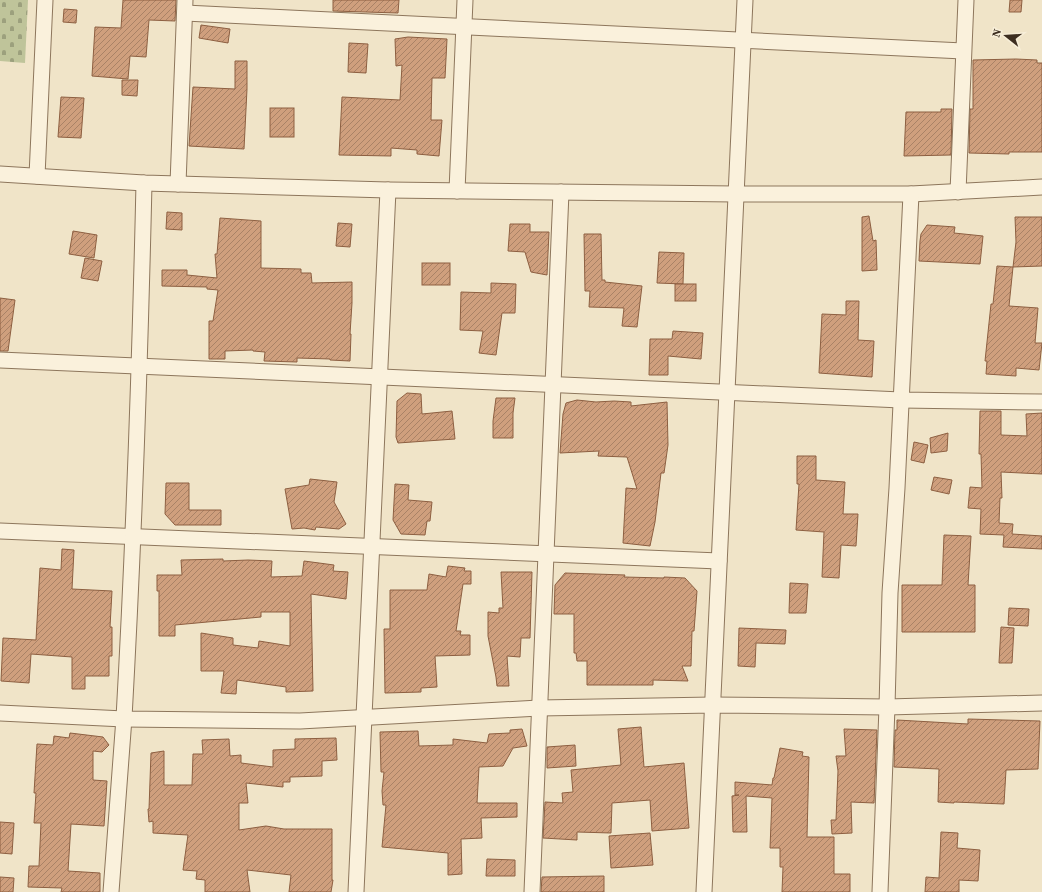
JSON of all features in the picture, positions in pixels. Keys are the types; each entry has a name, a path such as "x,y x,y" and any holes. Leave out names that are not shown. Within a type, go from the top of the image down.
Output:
{"street":[{"path":"37,176 45,0"},
{"path":"457,191 465,0"},
{"path":"704,892 745,0"},
{"path":"958,192 966,0"},
{"path":"178,184 185,6 464,26 963,51"},
{"path":"0,174 144,183 457,191 911,194 1042,187"},
{"path":"111,892 124,719 140,367 144,183"},
{"path":"356,892 388,190"},
{"path":"532,892 561,192"},
{"path":"880,892 890,593 897,488 911,194"},
{"path":"0,360 727,393 901,400 1042,402"},
{"path":"0,531 719,561"},
{"path":"0,713 124,719 300,721 539,708 713,705 887,707 1042,703"}],"green space":[{"path":"0,0 28,0 25,63 0,61"}],"building":[{"path":"123,0 176,0 175,21 149,20 146,57 130,56 128,79 92,76 95,27 121,28"},
{"path":"333,0 399,0 398,13 333,11"},
{"path":"1010,0 1022,0 1021,12 1009,12"},
{"path":"64,9 77,10 76,23 63,22"},
{"path":"201,25 230,29 228,43 199,38"},
{"path":"408,37 447,39 445,78 432,78 431,120 442,120 439,156 417,154 417,150 391,148 391,156 339,155 342,97 400,100 402,65 396,66 395,39"},
{"path":"349,43 368,44 366,73 348,72"},
{"path":"973,60 1037,60 1037,63 1042,63 1042,152 1009,152 1009,154 969,153 970,109 973,109"},
{"path":"235,61 247,61 244,149 189,146 193,87 235,89"},
{"path":"122,80 138,80 137,96 122,95"},
{"path":"61,97 84,98 81,138 58,137"},
{"path":"270,108 294,108 294,137 270,137"},
{"path":"941,109 952,109 951,155 904,156 906,112 941,112"},
{"path":"167,212 182,213 182,230 166,229"},
{"path":"869,216 873,241 876,240 877,270 862,271 862,217"},
{"path":"1015,217 1042,217 1042,266 1013,267 1016,242"},
{"path":"220,218 261,221 261,268 301,269 301,273 311,273 312,283 352,282 350,361 297,358 297,362 264,361 265,352 253,350 225,351 225,359 209,359 209,321 213,321 218,290 207,289 207,287 162,286 162,270 187,270 187,275 217,278 215,254 217,254"},
{"path":"338,223 352,224 350,247 336,246"},
{"path":"510,224 530,224 530,232 549,232 547,275 531,272 525,252 508,251"},
{"path":"927,225 955,227 954,233 983,236 980,264 919,261 921,234"},
{"path":"73,231 97,235 94,258 69,254"},
{"path":"584,234 601,234 602,280 605,280 605,282 642,286 637,327 622,326 624,308 589,307 590,291 585,291"},
{"path":"659,252 684,253 683,284 657,283"},
{"path":"85,258 102,261 98,281 81,278"},
{"path":"422,263 450,263 450,285 422,285"},
{"path":"997,266 1013,267 1009,306 1038,308 1035,343 1042,343 1039,370 1016,368 1016,376 986,374 987,361 985,361"},
{"path":"491,283 516,284 515,313 502,313 496,355 479,353 483,331 460,330 461,292 491,293"},
{"path":"675,284 696,284 696,301 675,301"},
{"path":"0,298 15,300 8,351 0,351"},
{"path":"846,301 859,301 858,340 874,341 872,377 819,373 822,314 846,315"},
{"path":"673,331 703,333 701,359 668,356 668,375 649,375 650,339 672,339"},
{"path":"407,393 421,394 422,414 452,411 455,439 398,443 396,437 397,401"},
{"path":"496,398 515,398 513,413 513,438 493,438 493,421"},
{"path":"577,400 596,402 631,402 631,406 667,402 668,445 664,473 661,473 655,522 650,546 623,543 626,488 637,489 627,457 598,456 599,451 560,453 563,414 566,403"},
{"path":"980,411 1001,411 1001,435 1027,436 1026,414 1042,413 1042,474 1001,472 1002,498 1000,498 999,523 1013,524 1012,534 1042,536 1042,549 1003,547 1004,535 980,534 981,509 968,508 970,487 982,488 981,454 979,454"},
{"path":"948,433 947,451 931,453 930,438"},
{"path":"914,442 928,445 924,463 911,460"},
{"path":"797,456 816,456 816,480 845,482 843,514 858,514 856,546 841,545 839,578 822,577 824,532 796,530 799,484 797,484"},
{"path":"934,477 952,480 949,494 931,490"},
{"path":"310,479 337,482 334,502 346,524 339,529 316,527 315,530 304,528 292,529 285,489 309,485"},
{"path":"166,483 189,483 189,510 221,510 221,525 175,525 165,514"},
{"path":"395,484 409,485 408,500 432,502 430,521 427,521 425,535 401,534 393,520"},
{"path":"944,535 971,536 968,585 975,585 975,632 902,632 902,585 942,585"},
{"path":"62,549 74,550 72,589 112,591 110,627 112,627 112,656 109,656 109,676 85,676 85,689 72,689 72,657 31,654 29,683 1,681 3,638 36,640 40,568 61,570"},
{"path":"223,559 223,561 272,561 271,577 302,576 304,561 334,565 333,571 348,572 346,599 311,594 313,691 286,692 286,687 237,680 236,694 221,693 224,671 201,671 201,633 233,638 233,645 258,648 259,641 290,646 290,612 261,612 261,617 175,625 175,636 159,636 159,591 157,591 157,575 182,575 181,560"},
{"path":"448,566 465,568 464,571 471,571 471,584 463,584 456,631 461,631 460,635 470,635 470,655 435,656 437,687 421,688 421,692 385,693 384,629 390,629 390,590 427,590 429,574 446,577"},
{"path":"501,572 532,572 530,638 521,638 520,657 507,656 509,686 497,686 488,636 488,612 499,613 499,608 503,608"},
{"path":"565,573 625,575 624,577 685,578 697,591 694,631 692,631 691,666 682,666 688,681 653,680 653,685 587,685 587,661 577,661 576,653 574,653 574,614 554,614 555,585"},
{"path":"790,583 808,584 806,613 789,613"},
{"path":"1009,608 1029,609 1028,626 1008,625"},
{"path":"1001,627 1014,628 1012,663 999,663"},
{"path":"739,628 786,630 785,644 756,643 755,667 738,666"},
{"path":"968,719 1040,721 1038,769 1006,770 1004,804 938,802 939,769 894,767 895,730 897,730 897,720 968,724"},
{"path":"641,727 644,767 684,763 689,828 652,831 650,800 612,803 611,833 577,832 577,840 543,838 545,802 563,803 562,793 573,792 571,770 621,765 618,729"},
{"path":"522,729 527,746 513,748 503,766 479,767 477,803 517,803 517,817 481,818 482,838 461,839 462,874 448,875 448,853 382,847 386,805 383,805 382,791 384,772 381,772 380,732 418,731 419,746 453,745 453,739 487,743 489,734 510,733 510,730"},
{"path":"844,729 877,730 874,803 851,802 852,833 832,834 831,820 836,820 838,771 836,756 846,756"},
{"path":"70,733 103,737 109,745 102,752 93,751 93,780 107,781 104,826 71,824 68,871 100,873 100,892 61,892 62,888 28,887 29,866 39,866 41,823 34,823 37,744 53,745 54,736 69,738"},
{"path":"336,738 337,760 322,761 322,776 290,777 290,782 283,782 283,787 246,783 248,803 239,803 239,830 266,826 284,829 332,829 333,880 331,892 289,892 291,875 247,870 250,892 205,892 205,880 196,879 197,871 183,870 188,835 153,833 153,821 149,822 148,809 151,753 164,751 164,785 192,785 193,754 203,754 202,740 229,739 230,756 241,755 241,763 273,767 273,750 295,749 295,739"},
{"path":"575,745 576,766 547,768 547,747"},
{"path":"780,748 803,752 802,756 809,757 807,837 834,837 834,874 850,874 850,892 782,892 783,867 780,867 780,848 770,848 772,798 746,796 747,832 733,832 732,796 739,795 735,795 735,782 772,785"},
{"path":"0,822 14,823 12,854 0,853"},
{"path":"941,832 958,833 957,848 980,850 978,881 959,880 959,892 925,892 926,877 939,878"},
{"path":"650,833 653,865 611,868 609,836"},
{"path":"487,859 515,860 515,876 486,876"},
{"path":"604,876 604,892 541,892 542,877"},
{"path":"0,877 14,878 13,892 0,892"}]}
